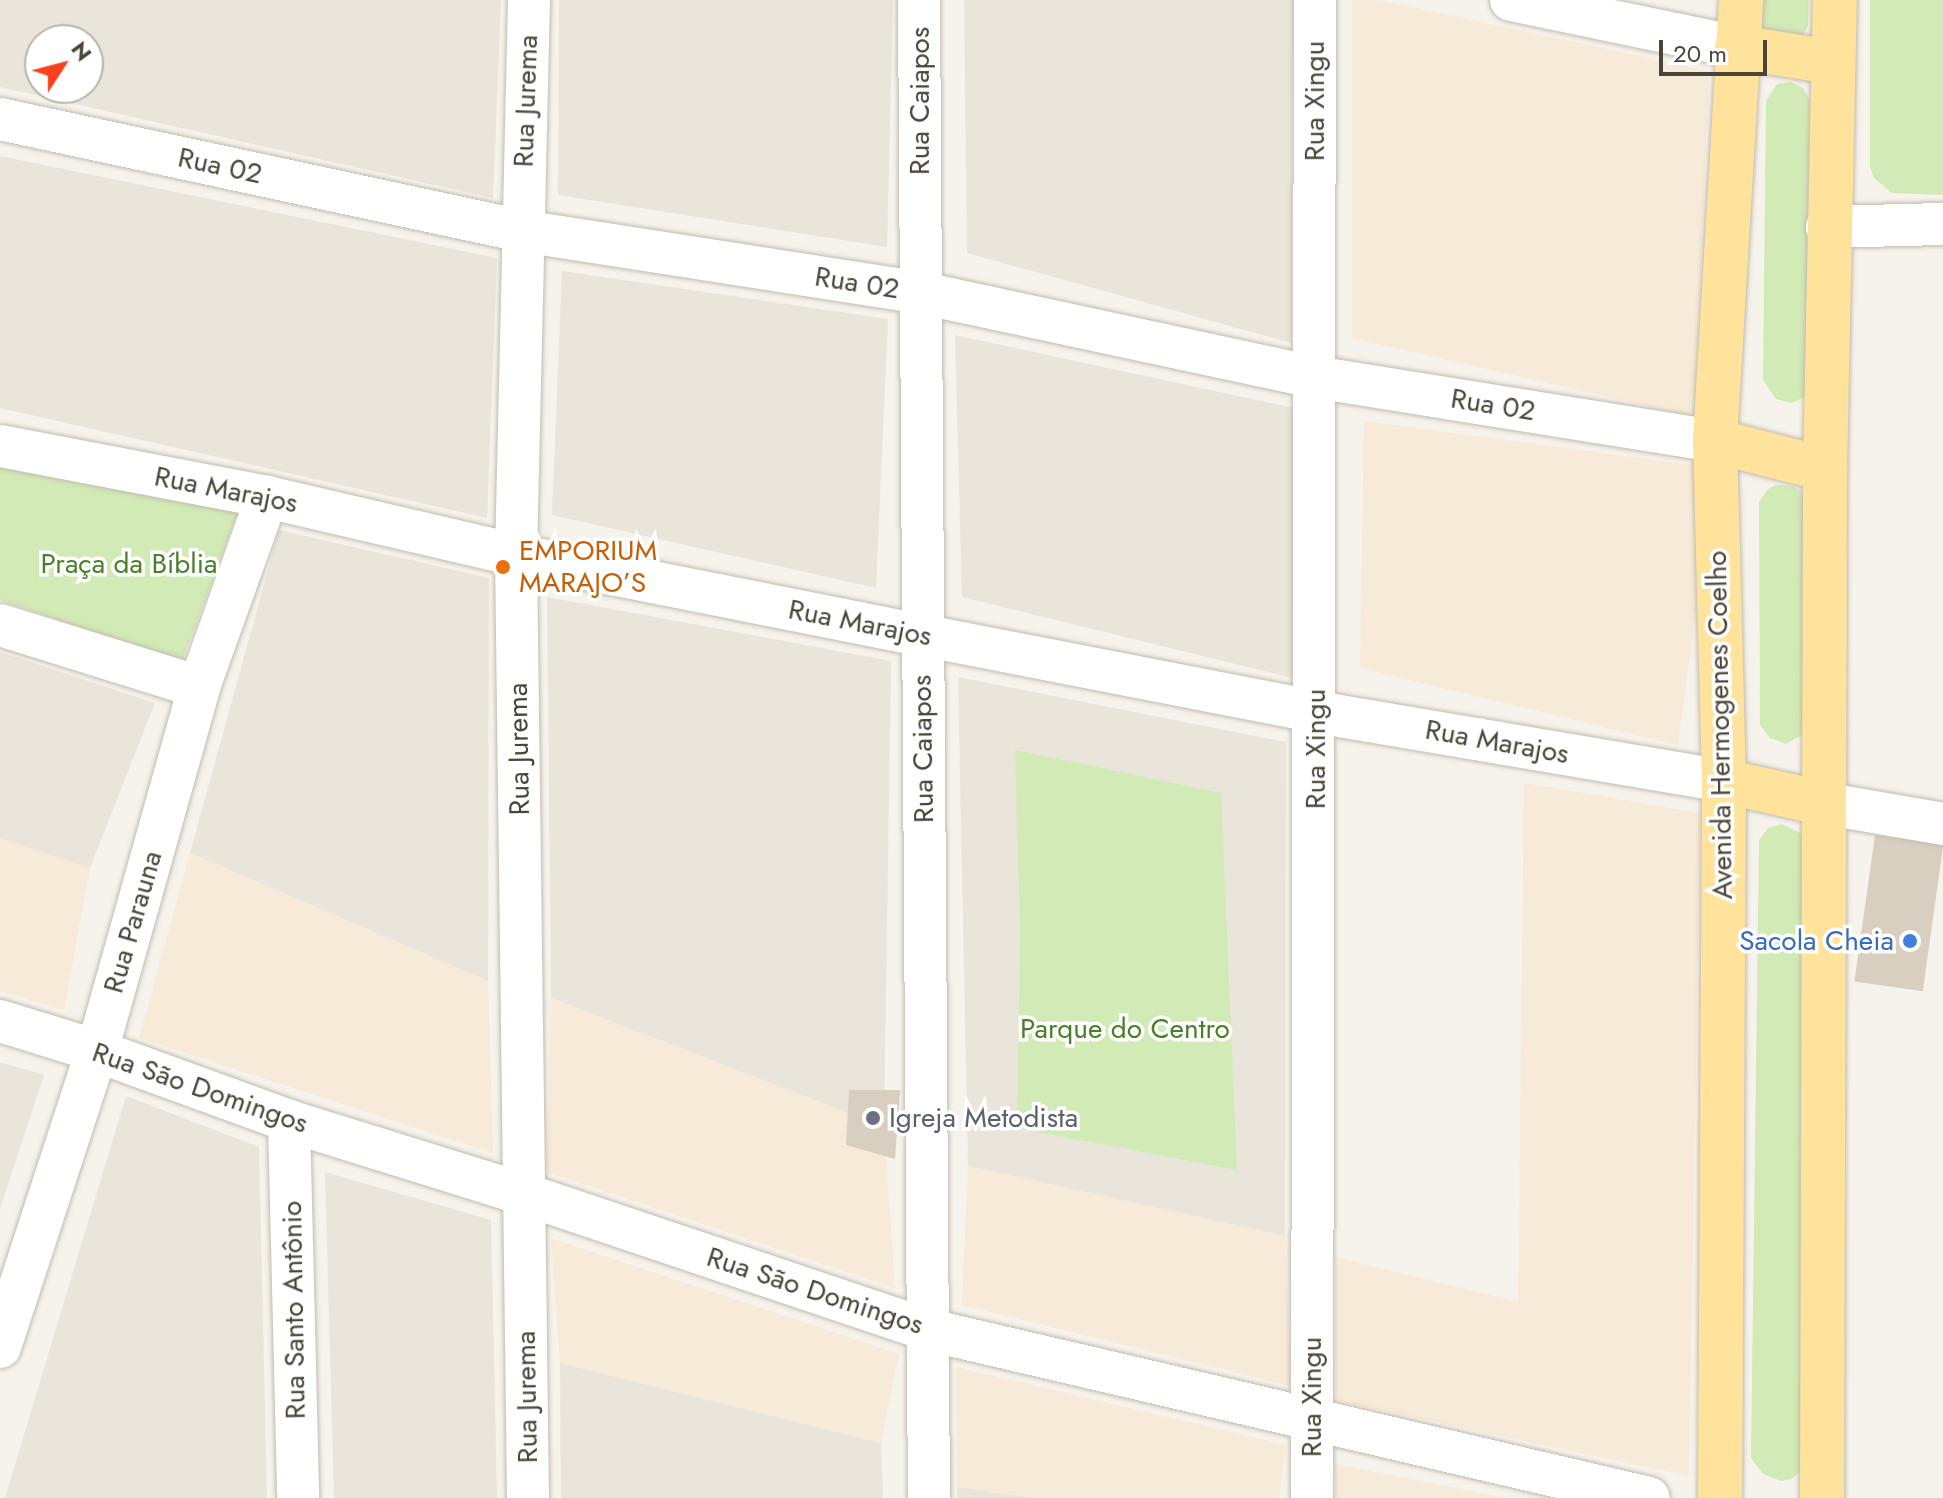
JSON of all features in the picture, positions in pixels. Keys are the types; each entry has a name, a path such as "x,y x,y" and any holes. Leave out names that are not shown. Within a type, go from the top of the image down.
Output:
{"main road":[{"name":"Avenida Hermogenes Coelho","path":"1720,1498 1724,781 1715,441 1741,0"},
{"path":"1822,1498 1822,803 1827,227 1835,0"},
{"path":"1737,47 1832,62"},
{"path":"1715,441 1825,469"},
{"path":"1724,781 1822,803"}],"street":[{"name":"Rua Jurema","path":"528,1498 516,555 529,0"},
{"name":"Rua Caiapos","path":"919,0 929,1498"},
{"name":"Rua Xingu","path":"1312,1498 1316,712 1315,0"},
{"path":"1511,0 1737,47"},
{"name":"Rua 02","path":"0,119 522,231 922,293 1315,377 1715,441"},
{"path":"1827,227 1943,224"},
{"name":"Rua Marajos","path":"0,446 267,497 516,555 1316,712 1724,781"},
{"name":"Rua Parauna","path":"0,1347 97,1051 199,687 267,497"},
{"path":"0,625 199,687"},
{"path":"1822,803 1943,824"},
{"name":"Rua São Domingos","path":"0,1021 97,1051 289,1121 524,1194 929,1330 1649,1498"},
{"name":"Rua Santo Antônio","path":"289,1121 298,1498"}],"shaded area":[{"path":"0,0 501,0 493,198 76,104 104,104 104,24 24,24 24,92 0,87"},
{"path":"559,0 893,0 887,247 558,195"},
{"path":"964,0 1293,0 1291,343 967,253"},
{"path":"1352,0 1379,0 1709,71 1695,417 1352,338"},
{"path":"0,156 497,258 487,518 0,408"},
{"path":"562,271 888,319 876,588 552,515"},
{"path":"955,335 1294,408 1292,678 962,597"},
{"path":"1364,421 1715,468 1678,745 1360,668"},
{"path":"279,530 489,578 488,981 190,853"},
{"path":"547,597 891,661 884,1127 551,998"},
{"path":"0,652 155,703 90,868 0,838"},
{"path":"958,677 1286,742 1285,1236 968,1166"},
{"path":"1524,783 1700,813 1689,1476 1336,1401 1335,1257 1518,1302"},
{"path":"0,838 90,868 64,1010 0,991"},
{"path":"190,853 488,981 493,1153 139,1038"},
{"path":"551,998 884,1127 895,1288 547,1172"},
{"path":"0,1062 44,1075 0,1209"},
{"path":"126,1096 259,1147 267,1498 5,1498"},
{"path":"968,1166 1285,1236 1291,1386 962,1305"},
{"path":"325,1172 491,1220 497,1498 334,1498"},
{"path":"551,1238 899,1354 881,1443 560,1363"},
{"path":"560,1363 881,1443 883,1498 561,1498"},
{"path":"956,1367 1286,1445 1279,1498 1035,1498 957,1487"},
{"path":"1335,1464 1506,1498 1336,1498"},
{"path":"957,1487 1035,1498 957,1498"}],"green space":[{"path":"1760,0 1809,0 1808,26 1804,34 1797,39 1760,29"},
{"path":"1870,0 1943,0 1943,195 1892,193 1874,178 1870,167"},
{"path":"1791,82 1803,88 1810,101 1805,397 1791,403 1776,399 1763,380 1766,101 1777,84"},
{"name":"Praça da Bíblia","path":"0,463 239,509 182,662 0,600"},
{"path":"1776,485 1793,486 1806,495 1807,732 1786,744 1770,738 1760,725 1759,502 1768,489"},
{"name":"Parque do Centro","path":"1015,750 1221,793 1237,1170 1017,1128 1020,931"},
{"path":"1782,824 1802,834 1807,1467 1791,1479 1781,1481 1763,1474 1751,1458 1759,840 1768,828"}],"building":[{"name":"Sacola Cheia","path":"1875,835 1943,845 1923,991 1854,982"},
{"name":"Igreja Metodista","path":"849,1090 900,1090 895,1159 846,1145"}],"place":[{"name":"EMPORIUM MARAJO’S","path":"503,567"},
{"name":"Sacola Cheia","path":"1910,941"},
{"name":"Igreja Metodista","path":"873,1118"}]}
